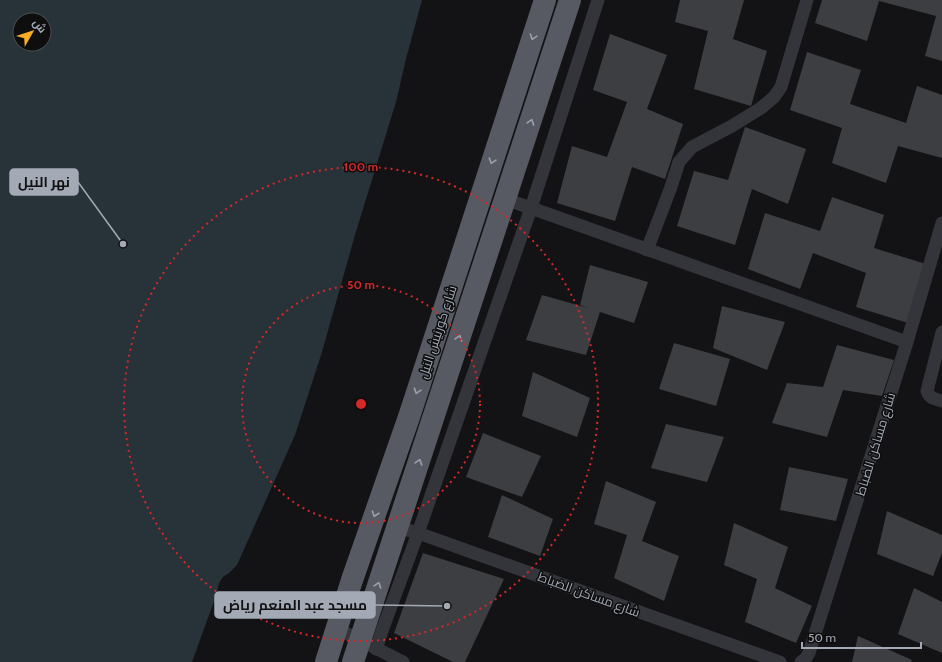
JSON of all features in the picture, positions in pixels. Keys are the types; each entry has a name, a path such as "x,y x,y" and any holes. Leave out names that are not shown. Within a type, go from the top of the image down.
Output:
{"highway":[{"name":"شارع كورنيش النيل","path":"326,662 336,628 409,417 545,0"},
{"name":"شارع كورنيش النيل","path":"353,662 368,645 397,527 570,0"},
{"path":"409,417 431,425"}],"street":[{"path":"368,645 383,628 418,533 531,208 598,0"},
{"path":"647,250 679,162 692,147 732,126 761,108 774,97 781,87 807,0"},
{"path":"505,199 907,342"},
{"name":"شارع مساكن الضباط","path":"801,662 809,653 907,342 942,223"},
{"path":"942,332 927,391 931,397 942,401"},
{"name":"شارع مساكن الضباط","path":"397,527 418,533 780,662"},
{"path":"336,628 403,662"}],"shaded area":[{"path":"0,0 422,0 396,102 355,235 322,352 295,435 237,565 223,577 219,583 216,596 192,662 0,662"}],"building":[{"path":"680,0 744,0 733,39 767,51 751,106 694,89 708,31 675,22"},
{"path":"822,0 942,0 942,61 925,56 936,16 879,1 867,41 815,23"},
{"path":"610,34 667,55 647,109 683,124 665,179 632,167 615,221 557,203 572,146 607,157 627,102 593,90"},
{"path":"807,52 861,70 850,104 906,123 917,86 942,95 942,158 898,146 886,183 832,163 842,128 790,110"},
{"path":"745,127 806,149 788,204 752,189 735,245 677,226 694,171 728,180"},
{"path":"832,197 884,215 874,248 926,264 908,323 856,307 866,273 813,253 800,289 748,269 765,213 820,231"},
{"path":"590,265 648,282 634,323 600,312 586,355 526,340 542,295 588,308 580,305"},
{"path":"722,306 785,322 767,370 713,348"},
{"path":"674,343 730,359 716,406 659,389"},
{"path":"837,345 894,360 882,396 843,390 827,437 772,423 787,383 823,387"},
{"path":"533,372 590,398 577,437 522,416"},
{"path":"666,424 724,437 707,482 651,468"},
{"path":"483,433 541,456 522,497 466,477"},
{"path":"789,467 848,479 836,521 780,510"},
{"path":"606,481 656,502 642,541 679,556 664,601 614,578 627,535 594,524"},
{"path":"502,495 553,519 540,556 488,537"},
{"path":"887,511 942,535 942,553 933,576 877,554"},
{"path":"734,523 788,547 775,588 812,606 796,643 745,622 757,579 724,565"},
{"path":"423,553 504,579 465,662 453,662 394,633"},
{"path":"914,588 942,602 942,653 898,634"},
{"path":"858,636 912,660 911,662 852,662"}],"place":[{"name":"نهر النيل","path":"123,244"},
{"name":"مسجد عبد المنعم رياض","path":"447,606"}]}
